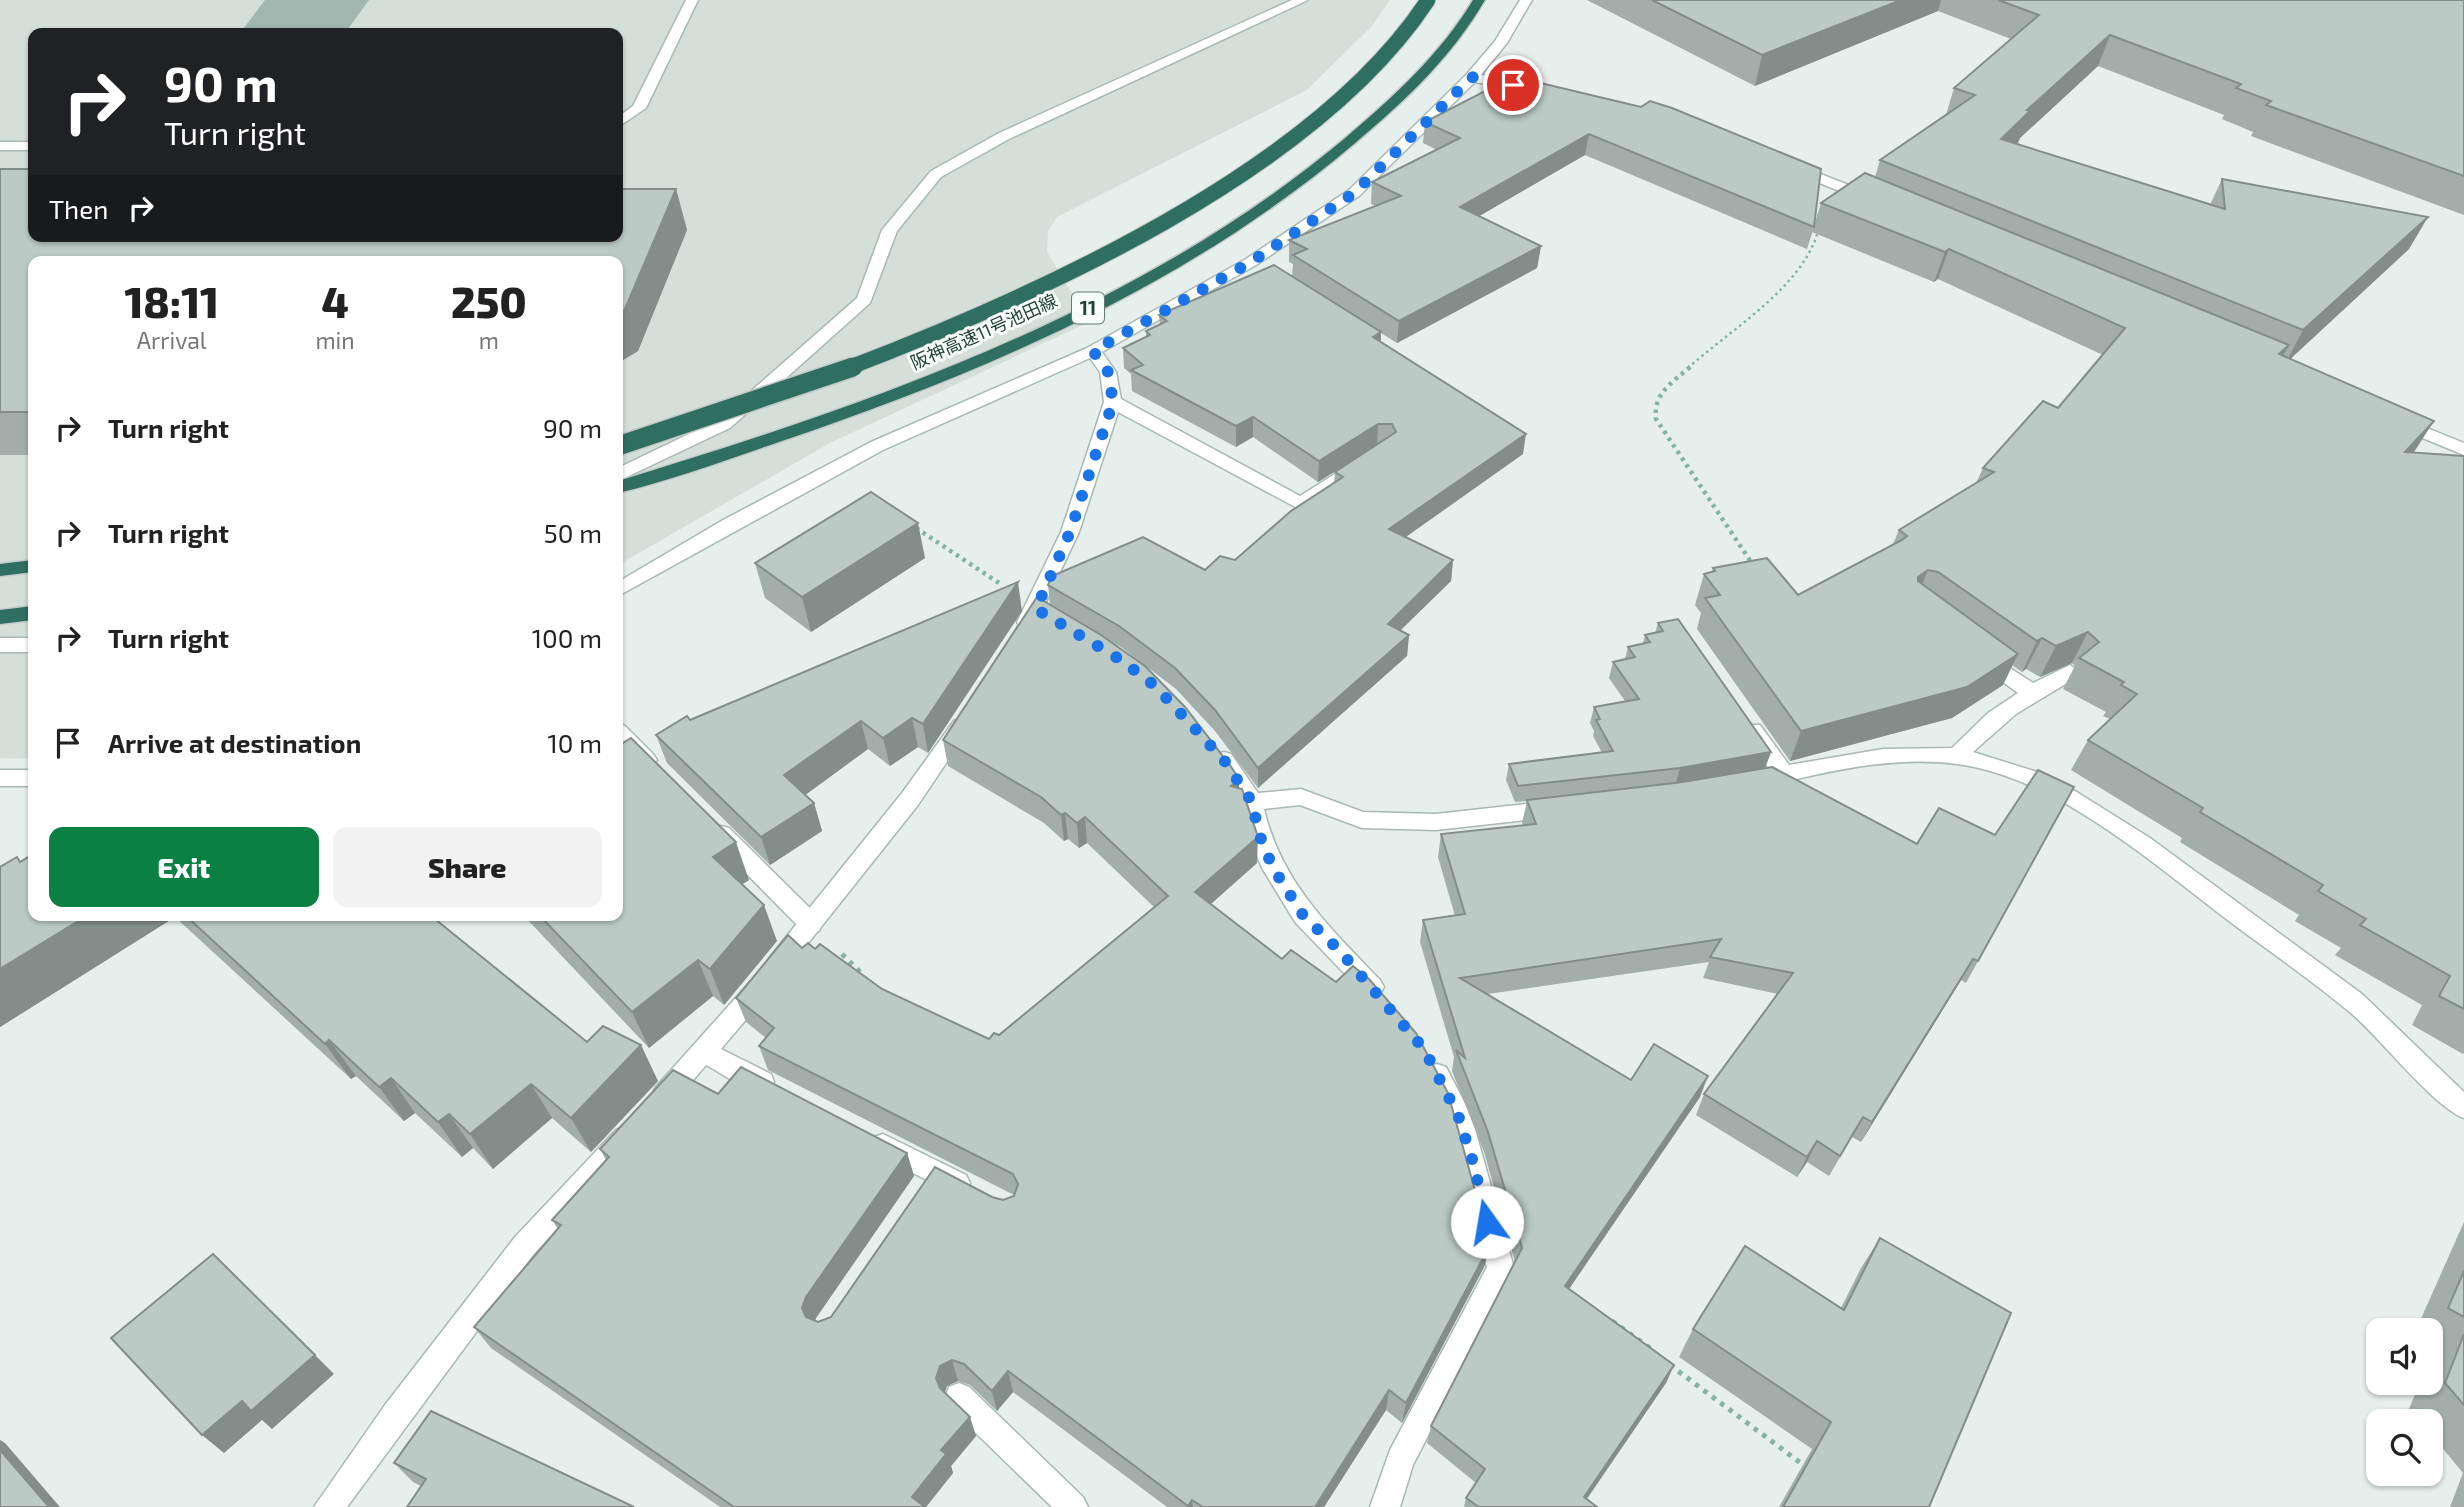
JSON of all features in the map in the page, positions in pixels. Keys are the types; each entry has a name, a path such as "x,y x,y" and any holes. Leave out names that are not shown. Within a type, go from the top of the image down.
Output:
{"highway":[{"name":"阪神高速11号池田線","path":"623,444 778,396 877,359 979,316 1162,223 1236,178 1302,130 1374,66 1428,0"},
{"name":"阪神高速11号池田線","path":"623,486 708,460 909,388 1072,316 1206,245 1282,196 1349,145 1417,80 1479,0"},
{"path":"0,570 28,567"},
{"path":"0,617 28,614"}],"street":[{"path":"623,119 639,108 692,0"},
{"path":"623,473 724,424 864,300 890,230 936,174 1004,136 1302,0"},
{"path":"623,587 730,524 877,446 1093,351 1257,266 1354,193 1472,77 1500,43 1526,0"},
{"path":"1472,77 1571,97"},
{"path":"0,146 28,146"},
{"path":"1784,163 1879,202"},
{"path":"1014,642 1036,609 1070,532 1113,402 1108,372 1093,351"},
{"path":"1113,402 1301,504 1374,458"},
{"path":"2388,417 2464,450"},
{"path":"1036,609 1057,622"},
{"path":"0,645 28,645"},
{"path":"1969,647 2031,692"},
{"path":"1956,756 1981,727 2031,692 2070,672"},
{"path":"330,1507 395,1415 524,1246 704,1052 811,924 910,799 974,705"},
{"path":"1744,717 1784,774"},
{"path":"623,736 660,774"},
{"path":"1208,742 1252,802 1259,834 1273,868 1303,915 1339,950 1390,1008"},
{"path":"1735,785 1882,758 1956,756 1996,765 2096,814 2163,859 2327,979 2389,1034 2437,1086 2464,1107"},
{"path":"0,778 28,778"},
{"path":"1252,802 1301,797 1362,820 1436,822 1572,806"},
{"path":"707,821 811,924"},
{"path":"1389,1506 1400,1460 1501,1268 1458,1115 1424,1049"},
{"path":"704,1052 789,1096"},
{"path":"862,1134 983,1196"},
{"path":"920,1194 935,1172"},
{"path":"959,1397 1073,1507"}],"path":[{"path":"1756,570 1668,438 1656,418 1654,404 1660,393 1720,339 1772,299 1805,259 1817,240 1821,178"},
{"path":"905,521 1036,609"},
{"path":"811,924 866,978"},
{"path":"1608,1318 1630,1331 1681,1374 1816,1475"}],"shaded area":[{"path":"0,0 1390,0 1372,26 1307,90 1057,217 1048,231 1047,252 1089,322 830,443 623,562 623,256 28,256 28,759 0,758"}],"building":[{"path":"1652,0 1901,0 1762,55"},
{"path":"1998,0 2464,0 2464,176 2266,105 2271,101 2236,88 2241,84 2110,35 2027,110 2030,111 2001,139 2225,209 2222,179 2428,217 2303,330 1880,160 1975,95 1954,88 2039,15"},
{"path":"1532,81 1641,107 1650,101 1821,169 1814,227 1589,134 1460,207 1541,246 1399,321 1293,255 1307,249 1289,240 1401,196 1372,182 1460,138 1425,122 1485,91 1521,106"},
{"path":"0,169 28,169 28,242 623,242 623,189 676,189 623,310 623,256 28,256 28,412 0,412"},
{"path":"1865,173 2289,345 2279,354 2434,421 2405,452 2464,456 2464,1009 2439,996 2450,976 2360,925 2366,919 2318,891 2323,885 2200,812 2203,808 2088,740 2137,694 2121,685 2124,682 2079,658 2099,642 2088,632 2056,646 2042,638 2037,641 1938,572 1928,570 1918,577 1918,581 2018,654 1967,687 1801,731 1705,598 1720,595 1704,574 1715,571 1713,568 1767,558 1798,595 1902,540 1907,536 1899,530 1994,472 1983,468 2043,401 2058,408 2125,328 1949,249 1945,252 1821,203"},
{"path":"1274,265 1381,332 1373,337 1526,434 1389,529 1453,560 1388,624 1409,635 1258,768 1215,710 1175,668 1119,626 1048,585 1052,576 1143,537 1205,570 1220,556 1235,560 1291,511 1343,477 1335,472 1396,432 1392,424 1378,424 1319,461 1253,417 1236,426 1131,370 1143,365 1123,348 1150,335 1146,331 1167,321 1159,315"},
{"path":"871,492 918,523 802,597 755,563"},
{"path":"1018,582 923,724 912,718 883,738 861,721 784,775 814,803 761,837 656,735 687,716 690,720"},
{"path":"1037,597 1101,635 1145,666 1185,707 1232,768 1239,779 1231,786 1242,789 1258,837 1195,892 1282,959 1291,950 1336,982 1353,966 1369,979 1416,1033 1448,1093 1490,1245 1406,1403 1389,1390 1315,1507 1203,1507 1192,1500 1188,1506 1008,1371 992,1391 964,1364 952,1360 940,1366 936,1378 940,1388 970,1417 941,1450 946,1454 912,1497 925,1507 734,1507 474,1327 561,1225 552,1220 609,1157 600,1149 673,1070 718,1094 741,1067 907,1153 806,1297 802,1308 806,1317 818,1322 831,1317 935,1167 992,1197 1003,1200 1014,1196 1018,1184 1013,1174 759,1046 774,1028 736,998 788,935 802,948 808,943 815,949 820,944 882,989 989,1039 994,1033 999,1035 1168,896 1085,817 1077,823 1065,813 1061,815 1041,797 943,740"},
{"path":"1678,619 1771,752 1680,768 1518,786 1509,764 1613,751 1596,720 1600,719 1594,707 1639,699 1613,662 1635,657 1628,647 1650,642 1645,635 1663,631 1658,623"},
{"path":"631,738 736,842 713,857 764,905 710,969 698,960 632,1012 545,921 623,921 623,743"},
{"path":"1772,767 1917,844 1939,808 1995,835 2038,770 2074,787 1978,961 1973,959 1872,1122 1863,1117 1840,1156 1817,1141 1807,1157 1704,1094 1793,973 1710,957 1721,939 1460,978 1631,1080 1654,1044 1708,1076 1565,1286 1674,1365 1584,1497 1597,1507 1479,1507 1466,1498 1485,1469 1431,1426 1522,1248 1488,1132 1456,1050 1465,1058 1423,920 1465,914 1441,834 1536,824 1527,800 1683,782"},
{"path":"17,857 20,862 28,857 28,921 78,921 0,969 0,867"},
{"path":"192,921 437,921 587,1042 603,1026 641,1045 571,1118 531,1084 470,1134 449,1114 438,1122 391,1078 379,1087 329,1040 325,1044"},
{"path":"1880,1238 2011,1313 1929,1507 1783,1507 1831,1422 1693,1329 1745,1246 1844,1310"},
{"path":"213,1254 315,1355 251,1411 242,1401 202,1435 111,1338"},
{"path":"2464,1271 2464,1317 2448,1308"},
{"path":"2464,1334 2464,1405 2445,1383"},
{"path":"431,1411 634,1507 407,1507 426,1479 394,1463"},
{"path":"0,1450 49,1507 0,1507"}],"taxiway":[{"path":"295,28 319,0"}],"route":[{"path":"1487,1222 1474,1165 1458,1115 1424,1049 1339,950 1303,915 1273,868 1259,834 1252,802 1224,760 1184,714 1155,686 1121,660 1036,609 1070,532 1113,402 1108,372 1093,351 1251,262 1354,193 1472,77 1513,85"}]}
